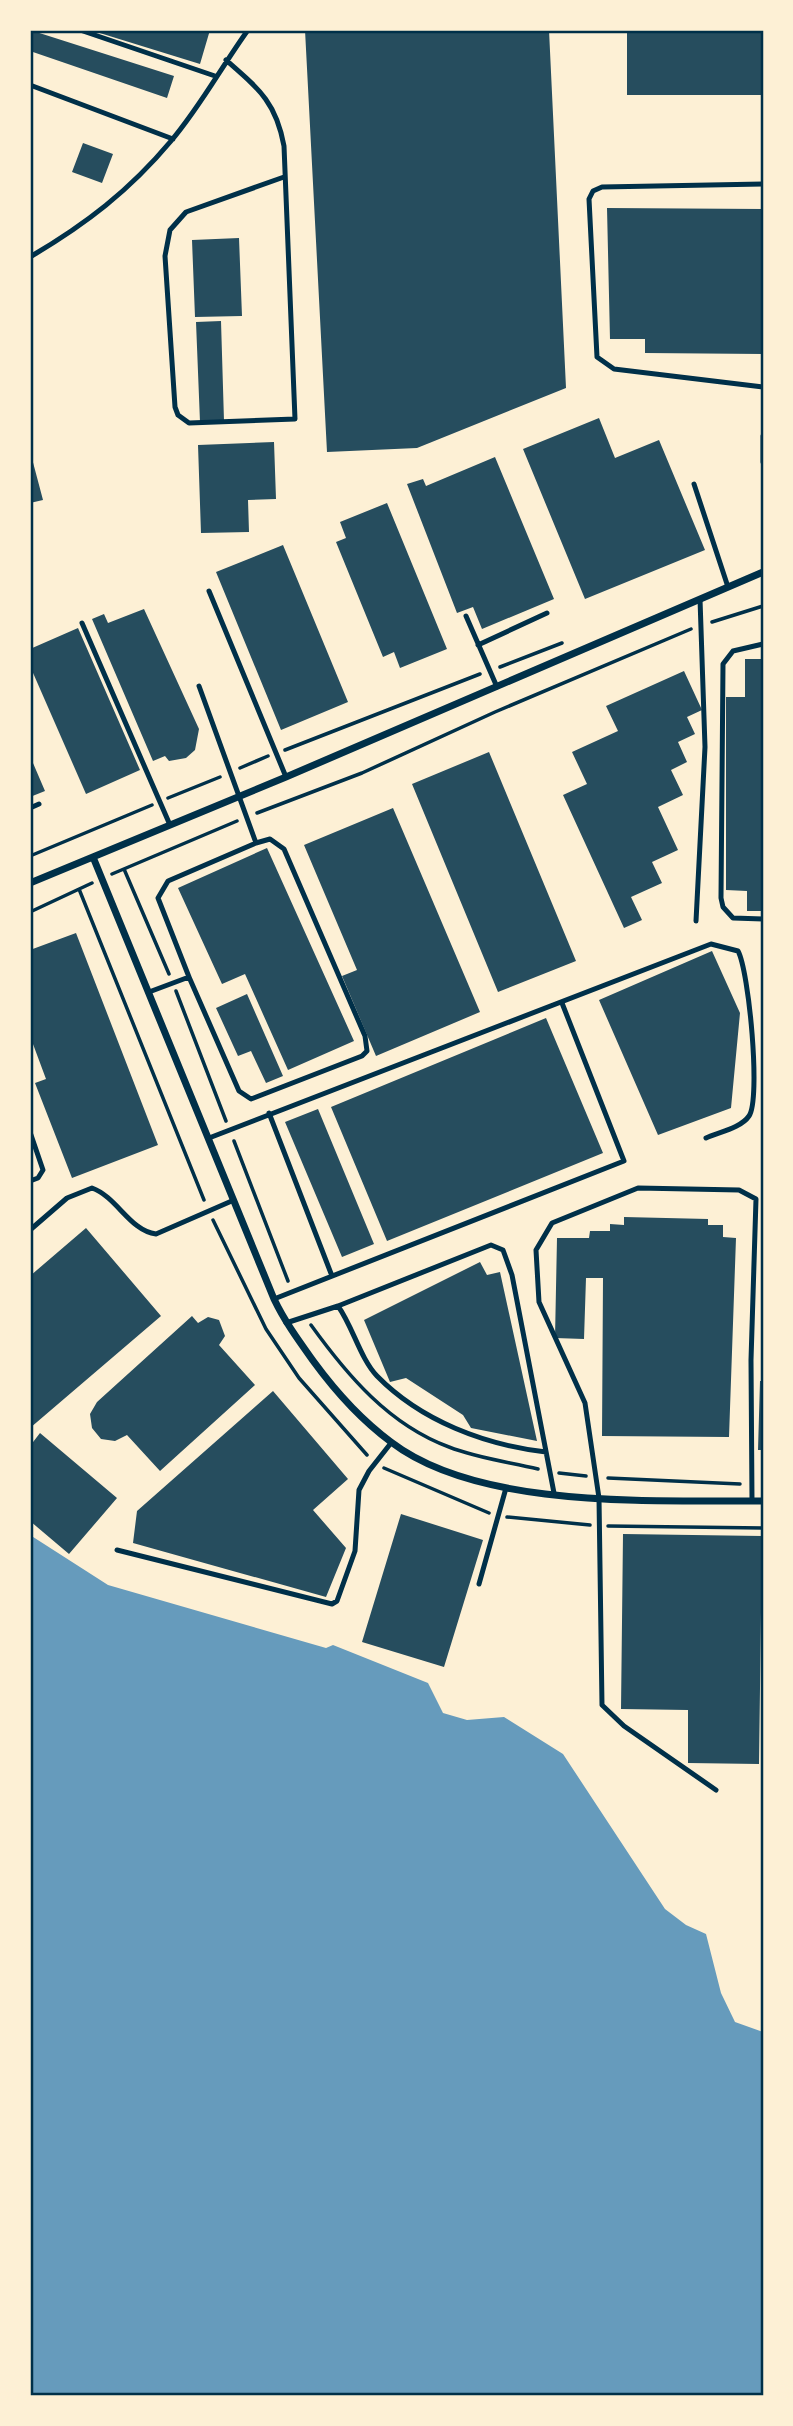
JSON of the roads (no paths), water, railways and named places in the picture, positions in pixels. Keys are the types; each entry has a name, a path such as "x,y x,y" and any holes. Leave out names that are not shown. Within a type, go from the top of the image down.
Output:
{"street":[{"path":"30,883 286,777 763,572"},
{"path":"93,857 274,1299 286,1323 341,1399 391,1443 444,1470 506,1488 670,1502 763,1501"}],"lane":[{"path":"80,30 215,76"},
{"path":"30,257 85,224 142,173 173,139 248,30"},
{"path":"226,60 274,109 284,146 295,419 197,425 178,415 174,407 165,256 170,230 186,212 284,177"},
{"path":"30,85 173,139"},
{"path":"763,184 602,187 593,191 589,199 589,238 597,357 602,364 614,369 763,387"},
{"path":"763,436 763,462"},
{"path":"694,484 727,587"},
{"path":"209,591 286,777"},
{"path":"696,921 705,747 700,599"},
{"path":"478,645 547,613"},
{"path":"466,616 497,687"},
{"path":"82,624 170,825"},
{"path":"763,644 733,651 723,664 721,898 723,907 733,918 763,919"},
{"path":"199,686 256,843"},
{"path":"30,808 39,804"},
{"path":"270,839 284,849 365,1037 367,1051 362,1056 298,1082 251,1099 245,1098 239,1091 189,977 158,898 159,893 169,881 270,839"},
{"path":"209,1138 710,944 738,951 745,964 752,1038 754,1106 744,1122 706,1138"},
{"path":"149,992 189,977"},
{"path":"274,1299 624,1161 562,1003"},
{"path":"269,1113 332,1276"},
{"path":"30,1132 43,1170 38,1178 30,1181"},
{"path":"30,1230 67,1198 92,1188 103,1192 143,1231 156,1234 234,1200"},
{"path":"716,1790 624,1726 602,1705 599,1497 585,1403 539,1302 536,1250 552,1223 638,1188 739,1190 757,1199 751,1360 752,1501"},
{"path":"286,1323 338,1306 470,1252 491,1245 498,1246 508,1256 554,1493"},
{"path":"338,1306 376,1375 418,1408 463,1433 518,1449 546,1452"},
{"path":"117,1550 332,1604 337,1601 355,1550 359,1490 369,1471 391,1443"},
{"path":"479,1584 506,1488"}],"water":[{"path":"30,1535 108,1585 326,1648 333,1645 428,1683 443,1713 467,1720 504,1717 563,1754 665,1909 686,1925 706,1934 721,1993 735,2022 763,2032 763,2396 30,2396"}]}
